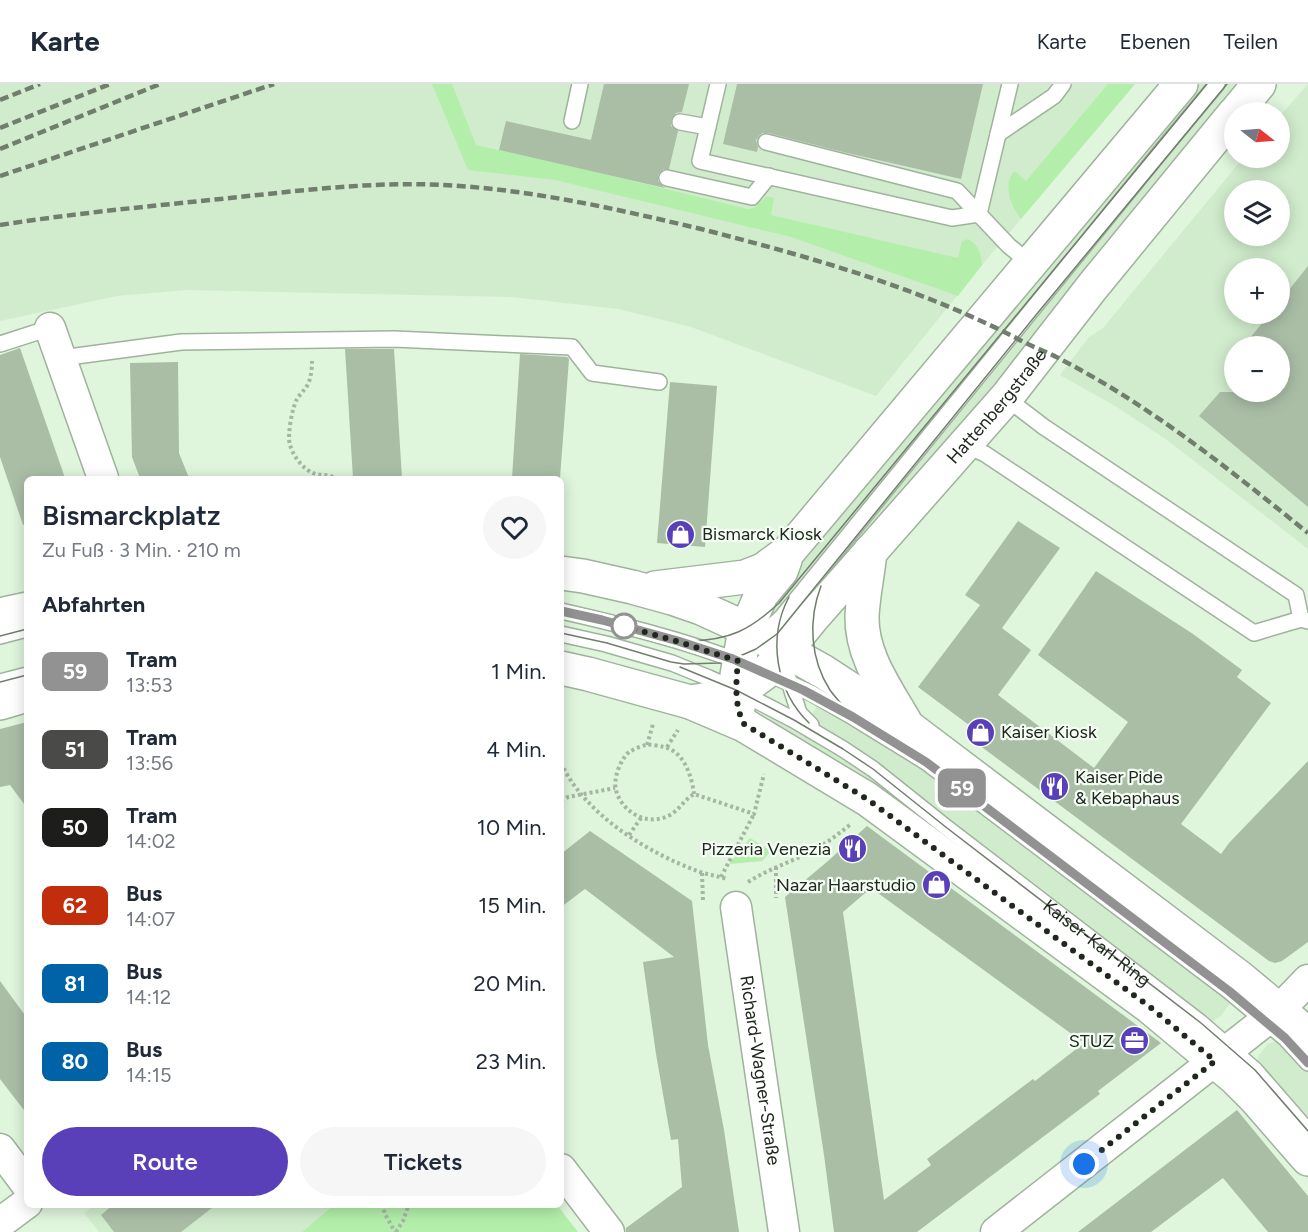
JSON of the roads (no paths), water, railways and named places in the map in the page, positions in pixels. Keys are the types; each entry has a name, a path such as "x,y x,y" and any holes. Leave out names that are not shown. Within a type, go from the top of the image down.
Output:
{"street":[{"path":"632,587 657,588 745,577 763,570 789,551 1181,84"},
{"name":"Hattenbergstraße","path":"1244,102 1259,84"},
{"name":"Hattenbergstraße","path":"754,658 813,617 1006,398 1224,126"},
{"path":"50,328 103,476"},
{"path":"744,724 740,715 754,658 761,596 781,571 789,551"},
{"path":"870,552 862,616 863,636 870,660 907,726"},
{"path":"564,573 632,587 672,598 701,609 754,658 824,672 907,726 1239,977 1271,1015 1308,1037"},
{"path":"0,615 24,610"},
{"path":"685,715 716,698 754,658"},
{"name":"Kaiser-Karl-Ring","path":"564,669 588,674 685,715 744,724 865,796 1150,1007 1223,1054 1235,1078 1308,1160"},
{"path":"0,703 24,696"},
{"name":"Richard-Wagner-Straße","path":"737,891 784,1232"},
{"path":"996,1232 1223,1054 1271,1015 1308,980"},
{"path":"0,1149 24,1181"},
{"path":"564,1172 609,1232"},
{"path":"0,1223 24,1205"}],"lane":[{"path":"572,121 580,84"},
{"path":"718,84 700,161 952,218 979,214"},
{"path":"979,214 1010,84"},
{"path":"998,134 1054,96 1063,84"},
{"name":"Hattenbergstraße","path":"809,583 1217,84"},
{"path":"680,122 708,127"},
{"path":"766,142 957,191 1010,246 1031,264"},
{"path":"667,178 752,197 769,176"},
{"path":"0,344 50,328"},
{"path":"61,358 181,342 394,339 572,347 592,373 659,382"},
{"path":"964,444 985,454 1254,633 1305,620 1296,595 1044,427 1006,398"},
{"path":"564,635 672,663 754,658 797,610 809,583"},
{"path":"754,658 770,628 782,617 809,583"},
{"path":"564,612 754,658 862,722 926,762 1229,991 1271,1015 1285,1038 1308,1063"},
{"path":"0,636 24,630"},
{"path":"672,663 754,658"},
{"path":"754,658 824,737 865,796"},
{"path":"754,658 799,713 824,737"},
{"path":"0,682 24,676"},
{"name":"Kaiser-Karl-Ring","path":"1223,1054 1269,1084 1308,1131"}],"tram line":[{"path":"690,641 728,636 739,632 749,627 779,603 1207,84"},
{"path":"564,634 684,664 720,663 733,659 756,649 777,634 1227,84"},
{"path":"821,586 814,612 815,652 823,678 845,708"},
{"path":"789,597 778,629 778,663 789,696 809,723"},
{"path":"564,612 678,641 733,659 766,672 853,717 926,762 1158,937 1251,1009 1285,1038 1308,1063"},
{"name":"59","path":"564,612 678,641 733,659 766,672 853,717 926,762 1229,991 1285,1038 1308,1063"},
{"path":"0,636 24,630"},
{"path":"680,667 736,690 794,720 873,769 1201,1023 1255,1070 1308,1131"},
{"path":"0,682 24,676"}],"railway":[{"path":"0,100 40,84"},
{"path":"0,128 110,84"},
{"path":"0,149 160,84"},
{"path":"0,176 274,84"},
{"path":"0,225 86,213 287,192 431,184 521,193 581,203 701,229 823,262 902,289 980,320 1057,357 1158,418 1308,533"}],"place":[{"name":"Bismarck Kiosk","path":"681,534"},
{"name":"Kaiser Kiosk","path":"980,732"},
{"name":"Kaiser Pide & Kebaphaus","path":"1054,787"},
{"name":"Pizzeria Venezia","path":"852,849"},
{"name":"Nazar Haarstudio","path":"937,885"},
{"name":"STUZ","path":"1135,1041"}]}
